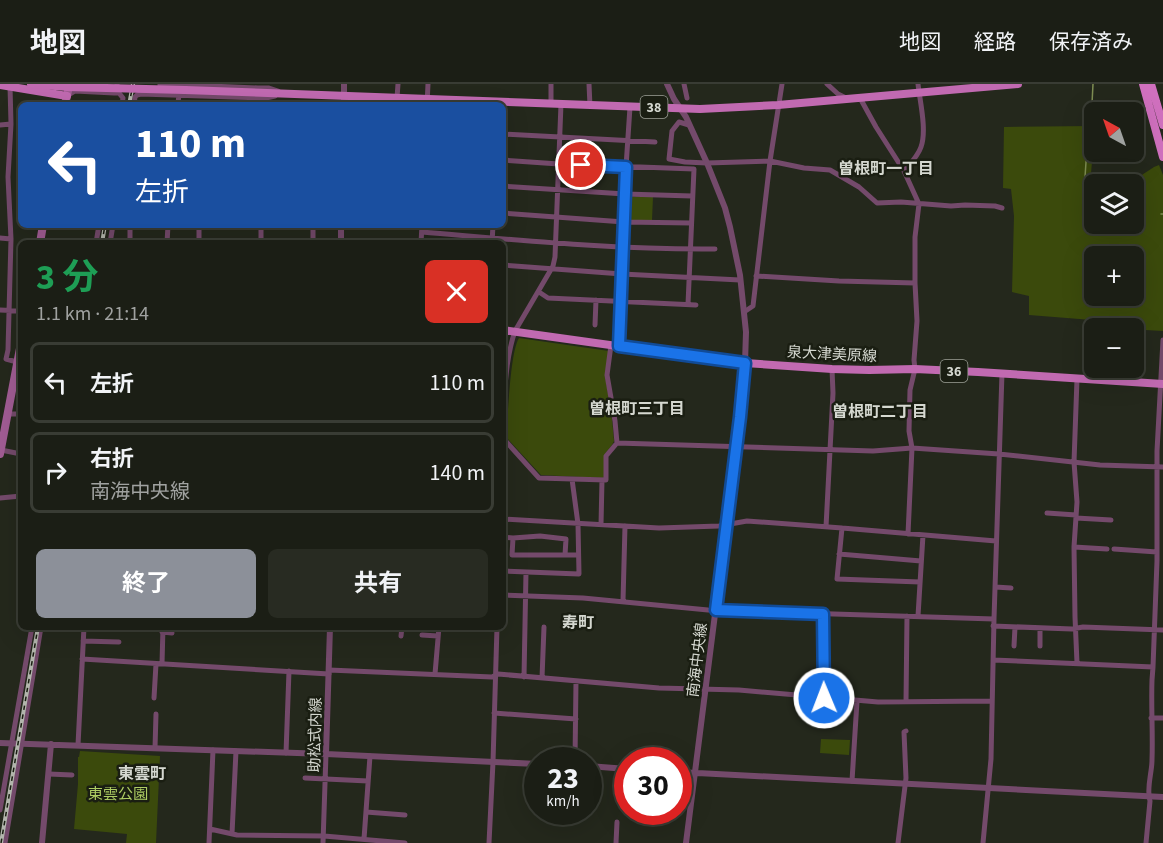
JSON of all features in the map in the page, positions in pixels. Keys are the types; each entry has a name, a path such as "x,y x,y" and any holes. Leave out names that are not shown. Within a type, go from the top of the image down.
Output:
{"highway":[{"path":"1143,84 1163,157"},
{"path":"1151,84 1163,125"}],"main road":[{"name":"38","path":"31,84 67,87 180,88 288,94 344,101 397,98 427,102"},
{"path":"0,85 10,85 66,100 70,84"},
{"name":"38","path":"506,104 726,108 860,98 919,88 1018,84"},
{"name":"泉大津美原線","path":"506,330 745,363 832,369 915,369 1002,373 1162,384"},
{"path":"0,452 5,418 18,365"}],"street":[{"path":"114,93 117,91 117,84"},
{"path":"159,94 160,84 225,96 266,98 288,94"},
{"path":"344,84 344,101"},
{"path":"397,98 398,84"},
{"path":"427,102 428,84"},
{"path":"551,84 551,104"},
{"path":"589,84 590,106"},
{"path":"668,84 674,99 681,108"},
{"path":"684,84 687,98"},
{"path":"744,312 753,306 770,161 782,84"},
{"path":"827,84 838,94 848,98"},
{"path":"10,85 11,124 8,177 11,239 6,358 18,361"},
{"path":"134,102 137,94 159,94 180,88 214,85 258,86 288,94"},
{"path":"904,171 921,149 923,139 919,88"},
{"path":"66,100 75,91 119,93 123,98 122,102"},
{"path":"225,96 225,102"},
{"path":"236,102 237,96"},
{"path":"860,98 904,171 919,204 915,237 917,321 915,369 910,390 909,431 912,448 908,534"},
{"path":"506,389 515,331 539,292 553,266 555,257 561,104"},
{"path":"506,441 539,478 606,480 606,456 617,443 607,375 615,346 621,301 630,107"},
{"name":"南海中央線","path":"681,108 725,208 740,280 746,332 736,448 686,843"},
{"path":"668,168 672,131 679,122 689,126"},
{"path":"0,125 11,124"},
{"path":"506,134 655,142"},
{"path":"669,159 707,163 770,161 804,168 830,170 859,187 877,203 901,202 951,206 965,204 1002,208"},
{"path":"506,160 694,169 688,304"},
{"path":"0,177 8,177"},
{"path":"506,186 692,196"},
{"path":"0,203 9,203"},
{"path":"506,213 624,222 691,223"},
{"path":"422,228 492,240"},
{"path":"0,238 11,239"},
{"path":"506,241 715,249"},
{"path":"506,265 550,270 740,280"},
{"path":"756,276 915,283"},
{"path":"539,292 548,298 696,305"},
{"path":"596,325 597,300"},
{"path":"0,310 18,311"},
{"path":"1146,843 1152,764 1151,718 1156,587 1160,578 1160,561 1157,552 1160,466 1157,450 1163,340"},
{"path":"0,349 8,350"},
{"path":"506,354 510,355"},
{"path":"826,527 833,393 832,369"},
{"path":"983,843 991,759 1002,373"},
{"path":"1077,379 1074,462 1077,663"},
{"path":"617,443 873,452 912,448 1111,465 1160,466"},
{"path":"0,452 18,454"},
{"path":"506,571 579,574 578,524 572,479"},
{"path":"601,525 602,480"},
{"path":"0,498 18,496"},
{"path":"1047,513 1099,522 1111,520"},
{"path":"506,519 659,528 725,526 747,521 996,541"},
{"path":"623,602 625,526"},
{"path":"842,528 837,579 920,582"},
{"path":"918,616 923,535"},
{"path":"506,537 540,536 566,539 565,555"},
{"path":"513,538 512,555 578,555"},
{"path":"1074,547 1107,549"},
{"path":"1114,549 1157,552"},
{"path":"839,554 921,561"},
{"path":"524,677 526,572"},
{"path":"995,587 1011,588"},
{"path":"1156,587 1163,587"},
{"path":"506,595 584,598 716,610 994,619"},
{"path":"823,614 824,698"},
{"path":"906,702 907,616"},
{"path":"993,626 1163,630"},
{"path":"542,678 544,627"},
{"path":"1014,646 1016,627"},
{"path":"1040,628 1040,646"},
{"path":"0,810 31,630"},
{"path":"5,843 41,630"},
{"path":"78,745 84,630"},
{"path":"154,698 162,630 172,633"},
{"name":"助松式内線","path":"323,840 330,630"},
{"path":"402,630 402,636"},
{"path":"435,674 439,630"},
{"path":"489,843 497,630"},
{"path":"422,635 438,636"},
{"path":"83,641 119,642"},
{"path":"82,659 289,671 492,677 498,674 659,688 739,690 857,701 992,700"},
{"path":"993,660 1153,667"},
{"path":"286,753 289,671"},
{"path":"575,747 576,681"},
{"path":"852,781 857,701"},
{"path":"494,713 576,719"},
{"path":"155,748 156,714"},
{"path":"1151,718 1163,718"},
{"path":"898,843 905,784 904,732 906,731"},
{"path":"0,743 524,763"},
{"path":"42,843 51,744"},
{"path":"209,843 213,750"},
{"path":"232,834 236,751"},
{"path":"361,840 366,812 370,756"},
{"path":"692,773 1163,798"},
{"path":"49,774 72,775"},
{"path":"305,778 368,781"},
{"path":"366,812 405,815"},
{"path":"616,825 616,843"},
{"path":"210,829 232,834 414,843"}],"green space":[{"path":"1084,126 1084,162 1092,162 1091,174 1084,174 1084,234 1144,234 1143,174 1159,165 1163,175 1163,331 1144,330 1144,318 1084,319 1029,315 1029,296 1012,292 1014,216 1011,189 1003,188 1004,127"},
{"path":"628,197 653,197 652,220 626,219"},
{"path":"519,338 609,351 605,375 614,441 604,455 603,478 541,475 506,437 511,370"},
{"path":"825,674 844,675 843,697 825,695"},
{"path":"821,739 850,740 849,755 820,753"},
{"name":"東雲公園","path":"80,751 160,756 156,843 126,843 127,834 74,829"}],"waterway":[{"path":"1085,174 1093,84"}],"railway":[{"path":"130,102 133,84"},
{"path":"102,240 104,228"},
{"path":"1,843 37,630"}],"district":[{"name":"曽根町一丁目","path":"886,168"},
{"name":"曽根町三丁目","path":"637,408"},
{"name":"曽根町二丁目","path":"880,411"},
{"name":"寿町","path":"578,622"},
{"name":"東雲町","path":"142,773"}],"route":[{"path":"581,165 626,167 619,346 745,363 716,610 823,614 824,698"}]}
